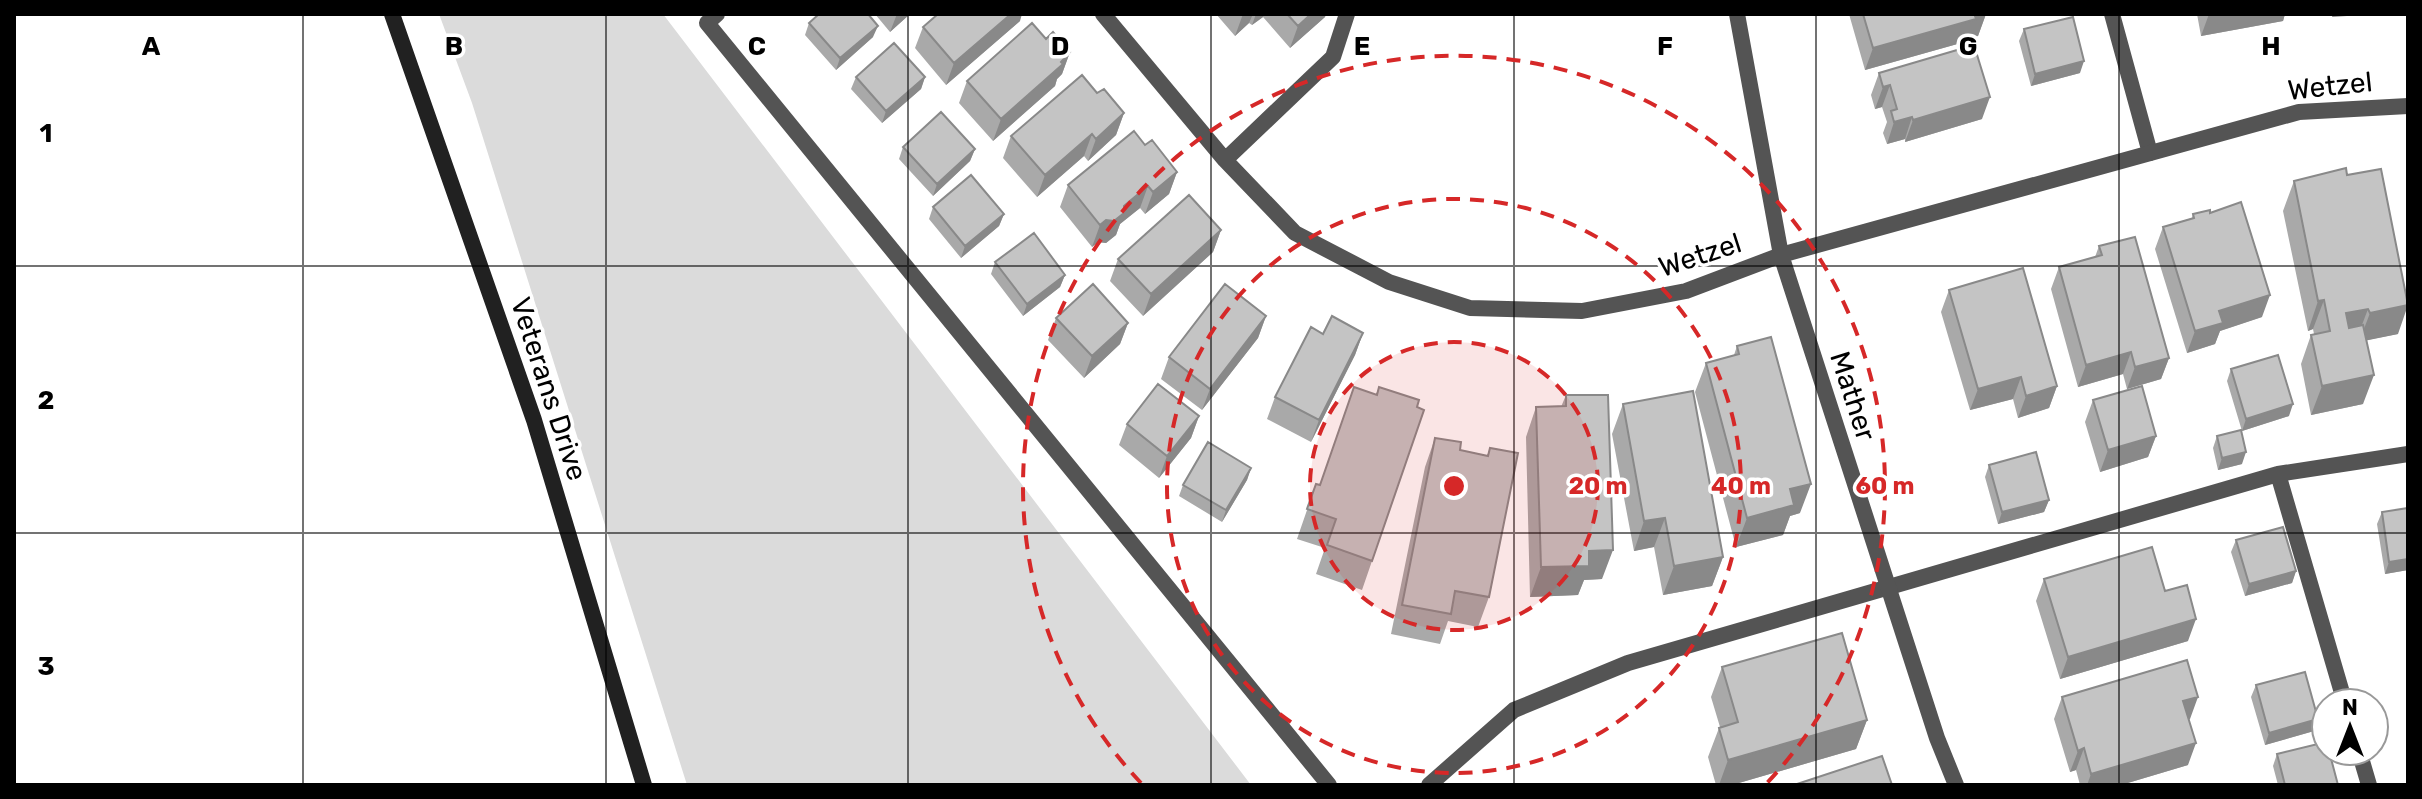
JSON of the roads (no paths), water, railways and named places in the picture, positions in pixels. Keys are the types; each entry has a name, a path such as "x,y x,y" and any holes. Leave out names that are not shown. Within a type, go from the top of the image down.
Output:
{"main road":[{"name":"Veterans Drive","path":"392,14 534,420 644,785"}],"street":[{"path":"717,14 707,23 1329,785"},
{"name":"Wetzel","path":"1103,14 1225,160 1295,233 1389,282 1470,308 1582,311 1686,291 1781,255 2299,112 2408,106"},
{"path":"1225,160 1333,57 1347,14"},
{"name":"Mather","path":"1737,14 1781,255 1937,738 1956,785"},
{"path":"2112,14 2150,153"},
{"path":"1429,785 1514,710 1628,663 2278,474 2408,454"},
{"path":"2278,474 2340,687"}]}
